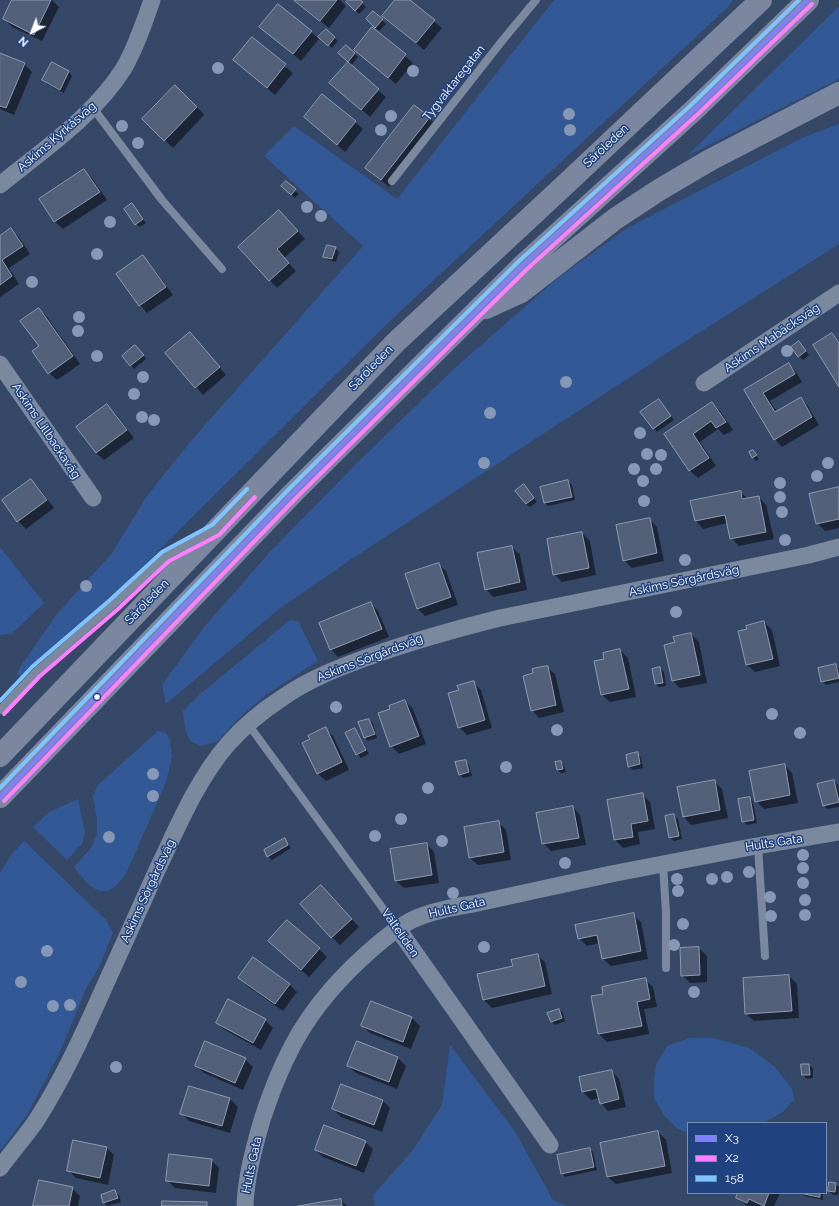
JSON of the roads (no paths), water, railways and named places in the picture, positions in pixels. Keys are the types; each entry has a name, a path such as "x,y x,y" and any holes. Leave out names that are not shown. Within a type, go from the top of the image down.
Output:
{"main road":[{"name":"Säröleden","path":"0,756 396,342 761,0"},
{"path":"0,797 293,493 474,313 522,266 694,110 808,0"},
{"path":"474,313 521,292 615,220 659,190 710,160 839,93"}],"street":[{"name":"Askims Kyrkåsväg","path":"0,184 93,108 124,67 139,38 152,0"},
{"name":"Askims Mabäcksväg","path":"704,383 839,293"},
{"name":"Askims Lillbackaväg","path":"0,364 92,498"},
{"name":"Askims Sörgårdsväg","path":"0,1168 35,1123 60,1079 177,828 200,784 227,745 248,724 282,698 308,682 337,668 412,641 449,630 500,618 802,557 839,547"},
{"name":"Hults Gata","path":"244,1206 246,1187 256,1142 278,1073 292,1044 323,999 343,976 372,949 412,920 454,907 663,864 839,832"},
{"name":"Välteliden","path":"398,929 550,1144"}],"lane":[{"name":"Tygvaktaregatan","path":"392,181 536,0"},
{"path":"93,108 162,200 222,268"},
{"path":"0,710 36,672 166,556 216,530"},
{"name":"Välteliden","path":"248,724 398,929"},
{"path":"758,846 765,956"},
{"path":"663,864 666,913 666,968"}]}
